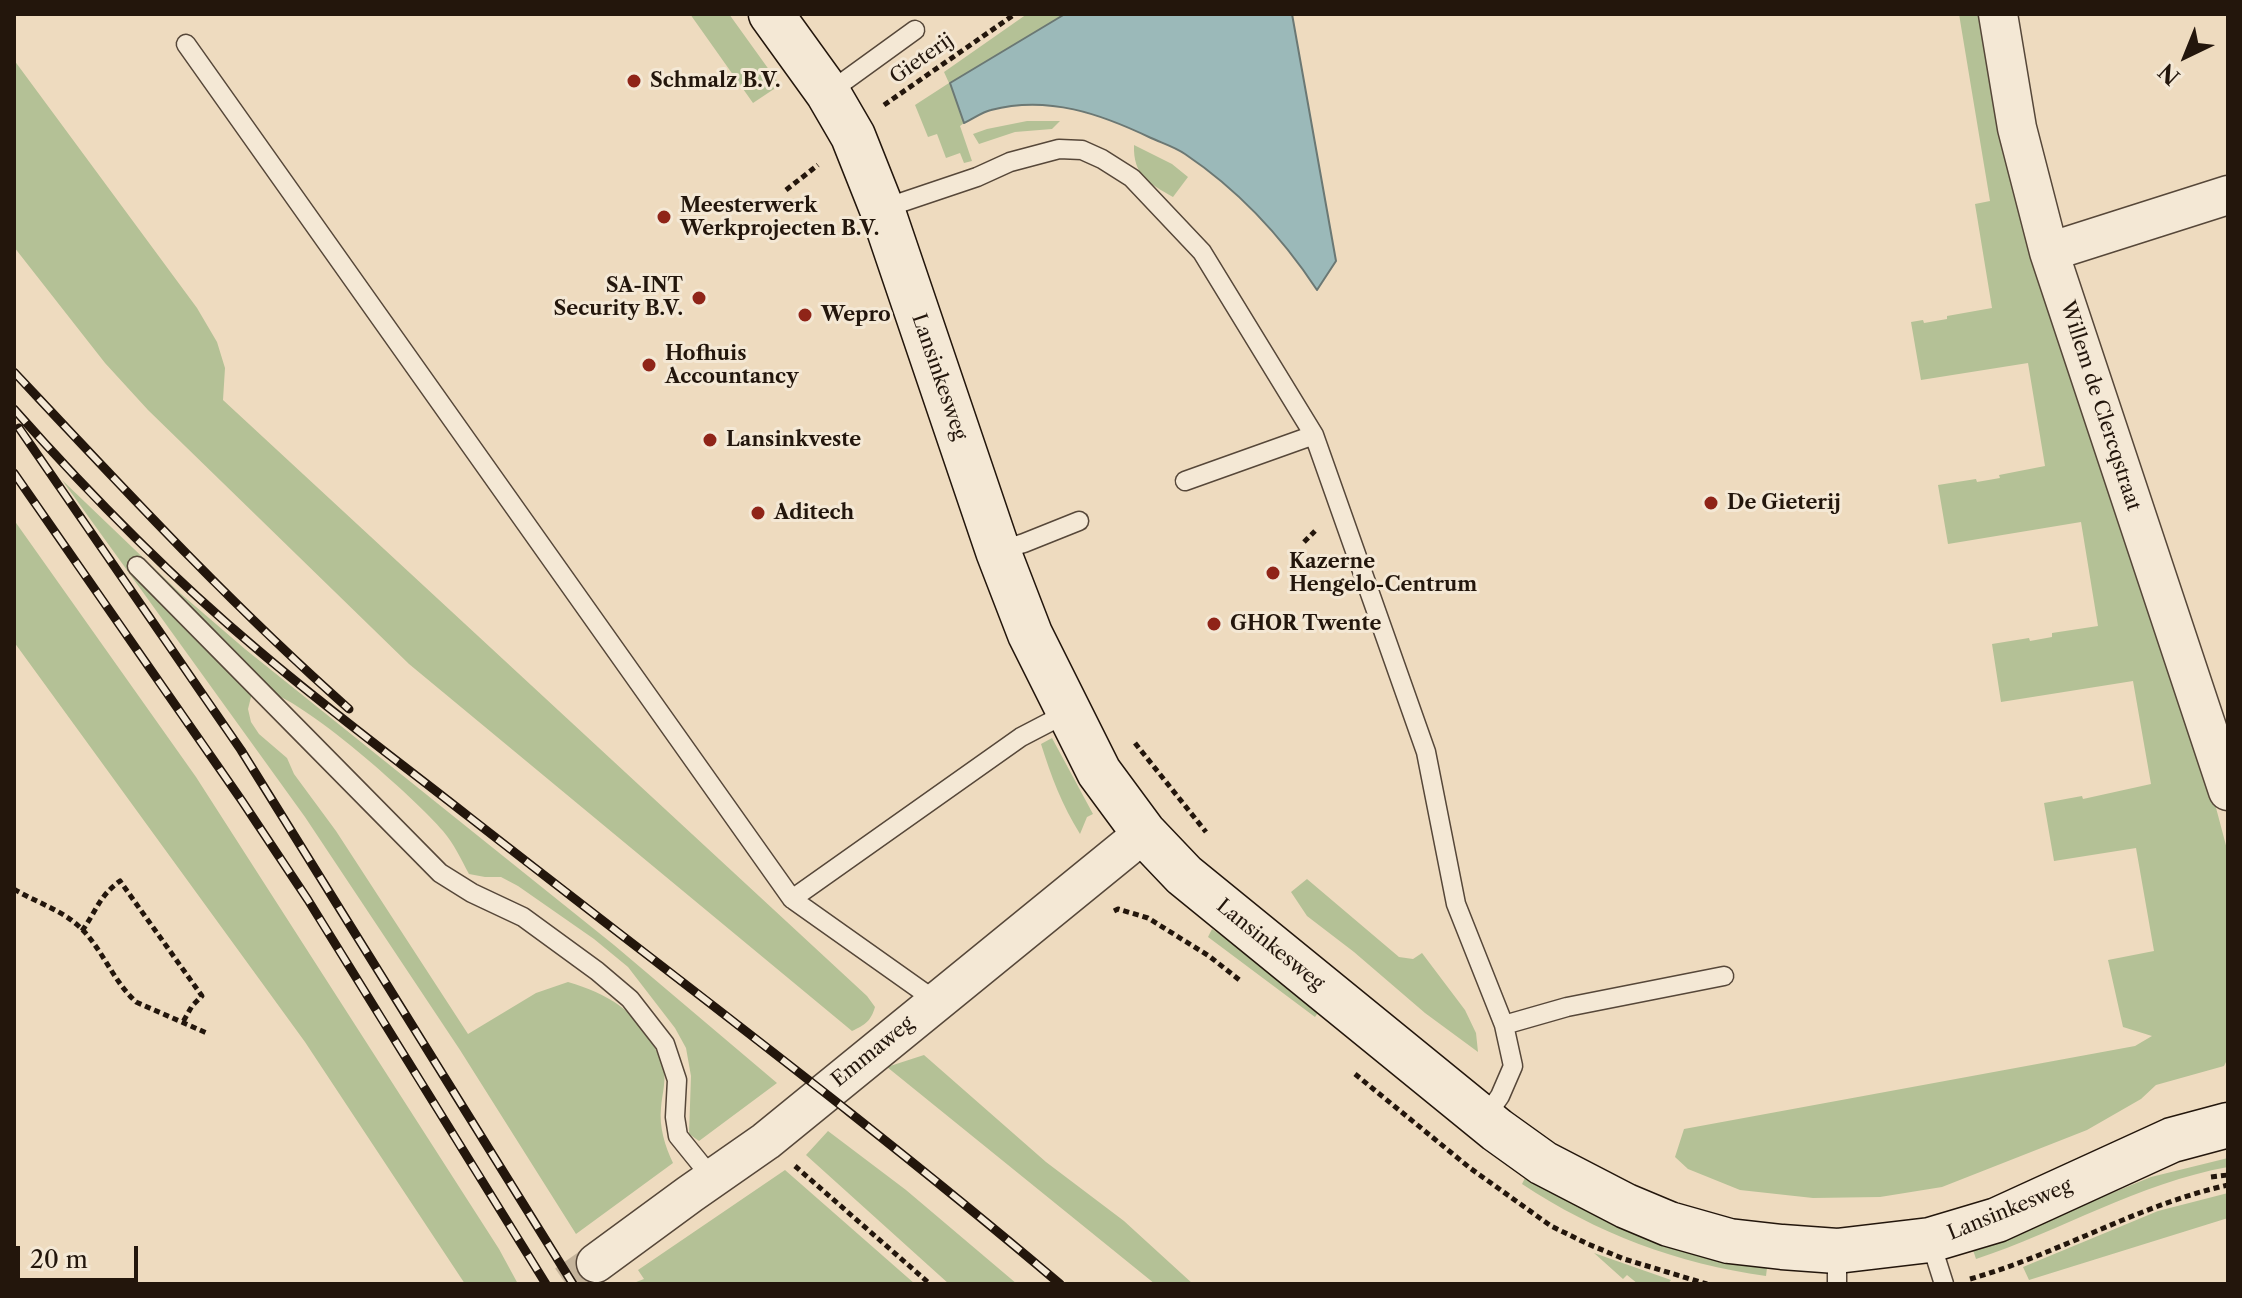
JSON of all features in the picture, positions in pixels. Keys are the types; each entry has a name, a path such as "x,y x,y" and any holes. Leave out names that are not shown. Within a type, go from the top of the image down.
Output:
{"main road":[{"name":"Lansinkesweg","path":"771,14 828,93 853,136 882,209 998,551 1030,634 1099,772 1144,833 1184,875 1484,1119 1543,1163 1626,1206 1669,1224 1729,1241 1782,1247 1837,1267 1997,1220 2172,1140 2228,1125"}],"street":[{"name":"Willem de Clercqstraat","path":"1998,14 2017,128 2049,252 2228,791"},
{"path":"2049,252 2228,195"},
{"name":"Emmaweg","path":"596,1263 766,1141 1144,833"}],"lane":[{"path":"828,93 915,30"},
{"path":"186,44 792,899 936,1001"},
{"path":"882,209 977,177 1010,162 1059,149 1082,150 1132,178 1202,252 1314,435 1426,752 1456,904 1504,1025 1513,1066 1500,1096 1484,1119"},
{"path":"1185,481 1314,435"},
{"path":"998,551 1079,521"},
{"path":"137,566 440,873 472,893 523,917 630,999 665,1044 677,1080 675,1117 678,1136 712,1178"},
{"path":"792,899 1021,737 1069,712"},
{"path":"1504,1025 1567,1007 1724,976"},
{"path":"1930,1240 1944,1284"}],"path":[{"name":"Gieterij","path":"853,136 873,112 1015,14"},
{"path":"1184,801 1208,834"},
{"path":"82,931 93,916 99,900 120,881 202,996 183,1022"},
{"path":"14,889 65,916 82,931 136,1002 209,1034"},
{"path":"1105,916 1118,909 1148,918 1209,956 1245,985"},
{"path":"1353,1072 1483,1178 1551,1226 1624,1259 1707,1284"},
{"path":"784,1156 930,1284"},
{"path":"1966,1280 2016,1264 2158,1205 2198,1191 2228,1185"}],"green space":[{"path":"690,14 729,14 780,85 753,103"},
{"path":"1027,14 1065,14 950,84 964,123 960,126 972,161 964,163 960,153 946,158 937,134 928,137 915,105 949,83 944,72"},
{"path":"1959,14 1980,14 2135,572 2206,770 2228,853 2228,1058 2224,1066 2156,1085 2141,1099 2087,1130 1942,1187 1880,1197 1813,1198 1740,1190 1688,1169 1675,1157 1684,1129 2135,1046 2152,1036 2123,1027 2108,960 2154,951 2136,848 2054,861 2044,803 2082,796 2083,799 2151,784 2133,681 2001,702 1992,644 2029,638 2030,641 2052,637 2052,633 2098,626 2081,522 1948,544 1938,485 2000,478 1999,475 2045,466 2028,363 1921,380 1911,322 1923,320 1924,323 1992,308 1975,204 1990,201"},
{"path":"14,60 197,308 217,342 225,368 223,400 867,996 875,1007 867,1022 852,1031 409,664 148,410 105,363 14,247"},
{"path":"1027,121 1060,121 1052,129 1015,132 979,144 973,134 987,129"},
{"path":"1134,145 1172,164 1188,177 1173,197 1144,177 1136,164"},
{"path":"62,480 181,594 245,649 614,945 777,1083 699,1141 689,1134 691,1076 686,1048 675,1028 628,967 518,886 501,877 469,874 443,831 358,751 281,697 264,691 252,693 248,709 251,722 259,734 287,758 294,774 336,831 468,1034 536,993 568,982 619,1005 639,1023 661,1058 664,1081 661,1122 673,1163 576,1234 460,1050 305,817"},
{"path":"14,520 196,777 499,1249 518,1284 465,1284 305,1042 14,642"},
{"path":"1052,738 1093,814 1087,817 1080,834 1058,790 1041,744"},
{"path":"1307,879 1399,957 1413,959 1422,953 1465,1010 1476,1033 1478,1052 1425,1013 1307,916 1291,892"},
{"path":"1212,929 1319,1011 1315,1017 1208,937"},
{"path":"924,1055 1046,1162 1124,1221 1193,1284 1155,1284 887,1067"},
{"path":"828,1131 906,1190 1017,1284 949,1284 806,1155"},
{"path":"2228,1158 2228,1167 2163,1184 1976,1259 1973,1250 2151,1177"},
{"path":"785,1170 915,1284 631,1284 644,1279 638,1270"},
{"path":"1525,1178 1531,1178 1575,1205 1642,1236 1708,1258 1767,1268 1766,1276 1701,1263 1639,1244 1550,1202 1522,1184"},
{"path":"2228,1193 2228,1218 2029,1280 2023,1267 2158,1211"},
{"path":"1594,1253 1671,1280 1668,1284 1638,1284 1627,1275 1623,1279"}],"water":[{"path":"1065,14 1292,14 1336,261 1317,290 1289,251 1240,198 1173,147 1113,121 1053,106 1012,106 988,111 964,123 950,83"}],"tunnel":[{"path":"566,1284 596,1263"}],"railway":[{"path":"14,372 219,587 349,709"},
{"path":"14,409 101,504 162,564 284,672 841,1105 1060,1284"},
{"path":"19,428 241,750 573,1284"},
{"path":"14,473 308,900 546,1284"}],"place":[{"name":"Schmalz B.V.","path":"634,81"},
{"name":"Meesterwerk Werkprojecten B.V.","path":"664,217"},
{"name":"SA-INT Security B.V.","path":"699,298"},
{"name":"Wepro","path":"805,315"},
{"name":"Hofhuis Accountancy","path":"649,365"},
{"name":"Lansinkveste","path":"710,440"},
{"name":"De Gieterij","path":"1711,503"},
{"name":"Aditech","path":"758,513"},
{"name":"Kazerne Hengelo-Centrum","path":"1273,573"},
{"name":"GHOR Twente","path":"1214,624"}]}
